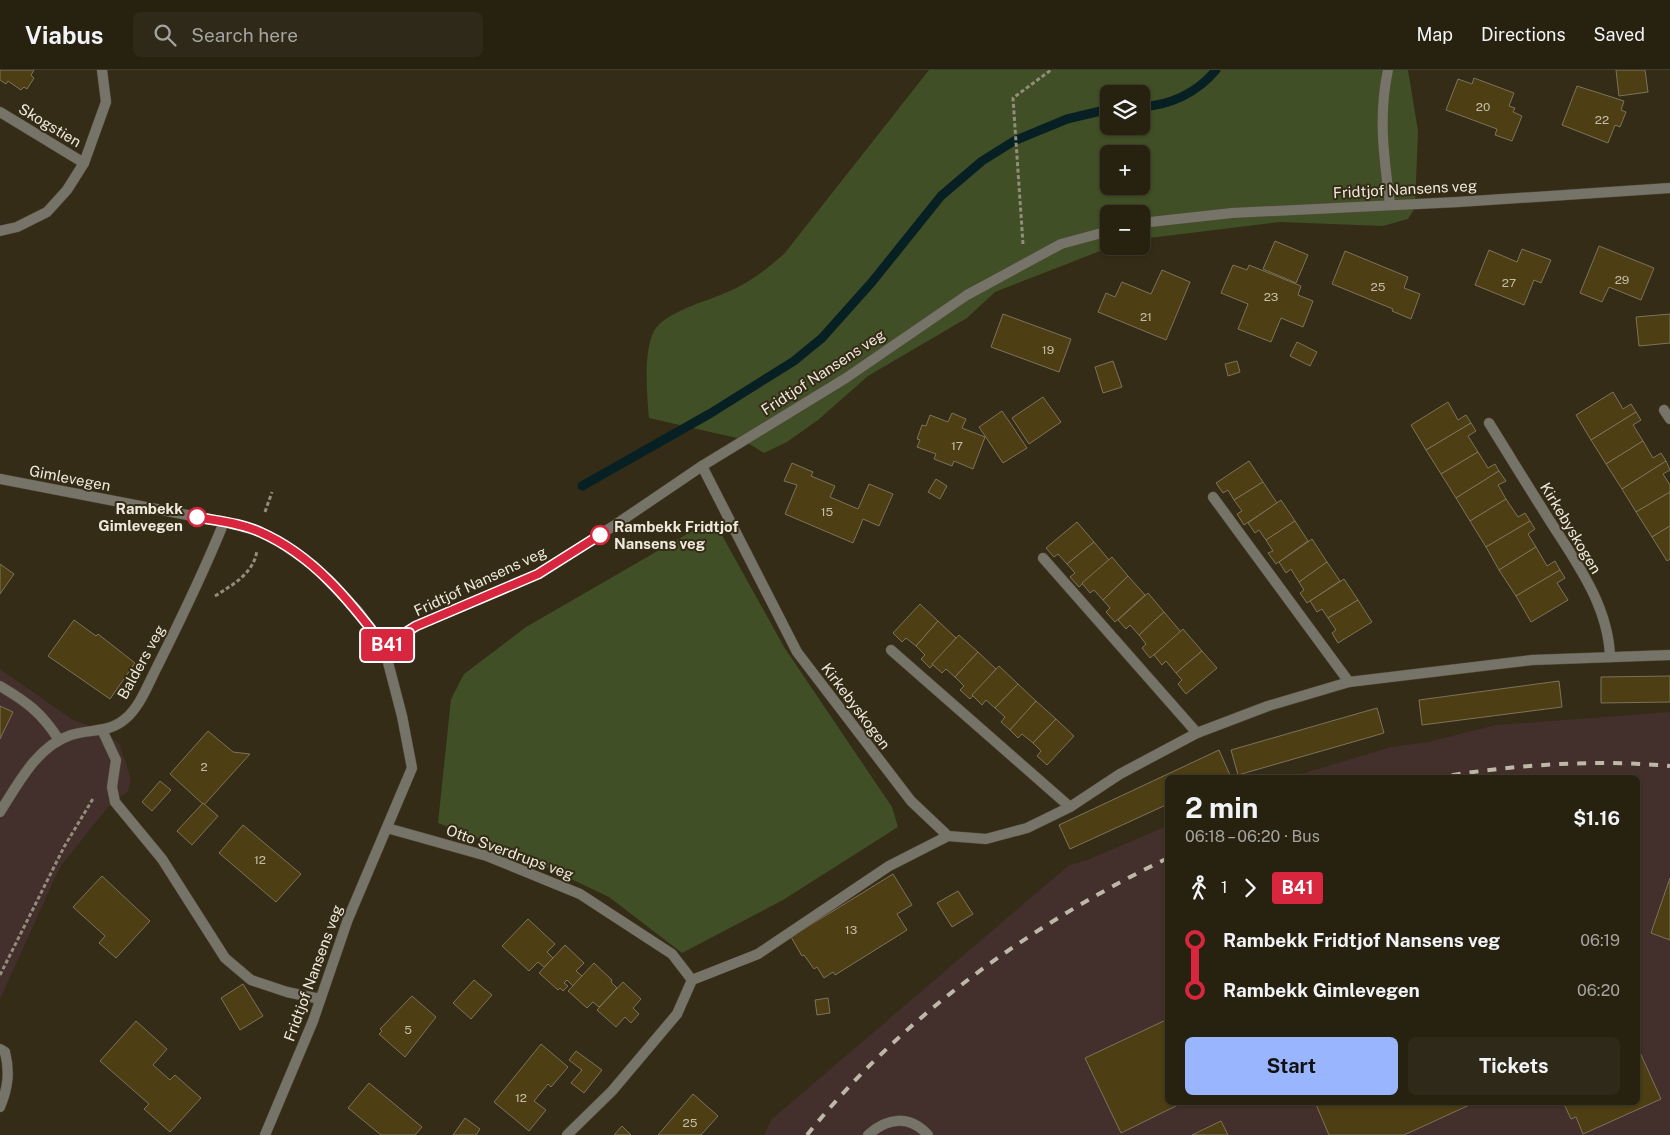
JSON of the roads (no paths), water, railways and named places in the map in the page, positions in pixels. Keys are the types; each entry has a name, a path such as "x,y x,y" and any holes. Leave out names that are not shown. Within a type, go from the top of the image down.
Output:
{"street":[{"path":"0,231 17,227 47,212 67,190 84,163 106,102 102,70"},
{"path":"1388,70 1381,110 1382,151 1390,204"},
{"name":"Skogstien","path":"0,112 84,163"},
{"name":"Fridtjof Nansens veg","path":"1150,222 1232,213 1458,202 1670,188"},
{"name":"Fridtjof Nansens veg","path":"265,1135 320,1000 348,920 412,768 402,716 384,646 416,626 538,574 615,526 702,466 846,378 967,295 1061,244 1100,233"},
{"name":"Kirkebyskogen","path":"1489,423 1582,571 1600,610 1609,638 1610,656"},
{"name":"Kirkebyskogen","path":"702,466 797,652 911,801 948,836"},
{"name":"Gimlevegen","path":"0,479 224,522 259,531 314,566 357,610 384,646"},
{"path":"1212,497 1349,682"},
{"name":"Balders veg","path":"0,812 38,758 59,740 72,735 103,732 126,719 142,696 197,588 224,522"},
{"path":"1043,558 1197,733"},
{"path":"891,650 1070,807"},
{"path":"567,1135 612,1091 678,1014 692,980 758,954 889,866 948,836 986,839 1027,828 1070,807 1120,774 1197,733 1268,706 1349,682 1532,660 1670,655"},
{"path":"0,686 30,704 48,722 59,740"},
{"path":"103,732 116,760 112,787 116,802 162,859 224,958 251,980 286,992 320,1000"},
{"name":"Otto Sverdrups veg","path":"387,828 487,856 580,894 672,954 692,980"},
{"path":"0,1049 4,1052 9,1067 6,1091 0,1107"},
{"path":"868,1135 874,1130 903,1120 911,1121 928,1135"}],"waterway":[{"path":"1150,106 1162,104 1192,91 1216,70"},
{"path":"582,486 711,413 794,361 822,338 872,282 941,196 982,161 1014,141 1067,119 1100,111"}],"railway":[{"path":"1451,775 1552,764 1611,763 1670,766"},
{"path":"807,1135 844,1092 885,1051 927,1012 972,977 1019,943 1067,912 1165,860"}],"place":[{"name":"Rambekk Gimlevegen","path":"197,517"},
{"name":"Rambekk Fridtjof Nansens veg","path":"600,535"}]}
